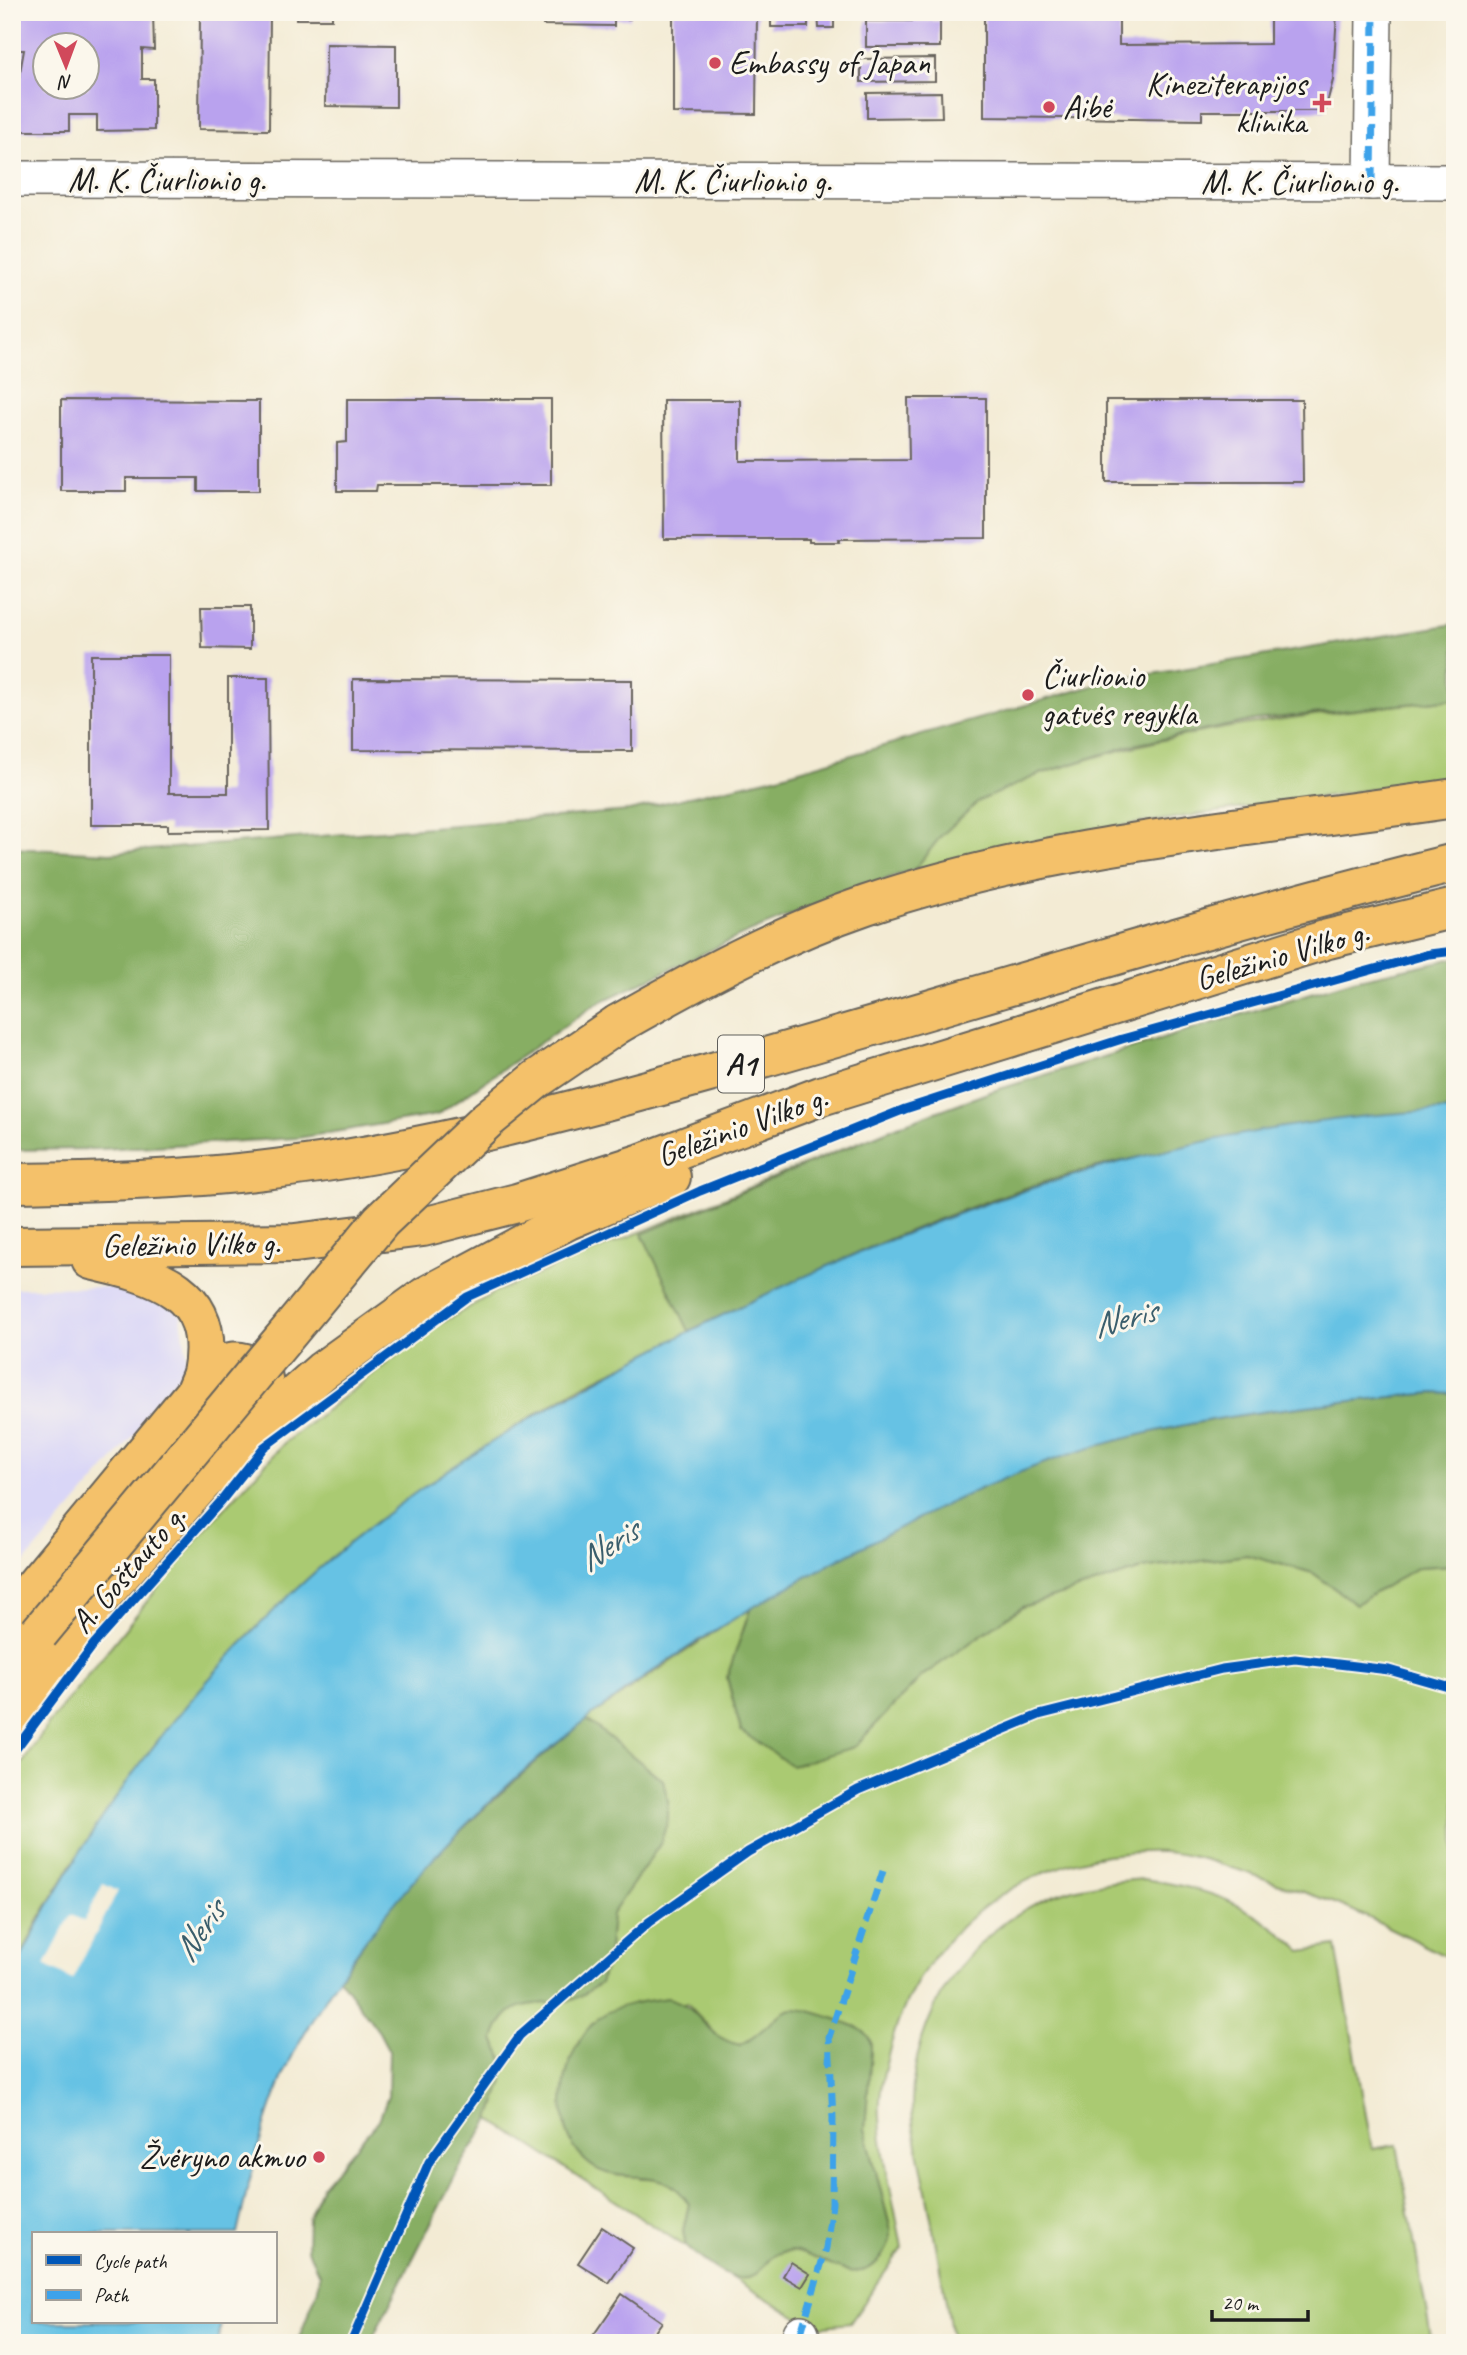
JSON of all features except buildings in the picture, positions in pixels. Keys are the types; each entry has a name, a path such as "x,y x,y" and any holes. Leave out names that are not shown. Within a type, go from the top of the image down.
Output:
{"main road":[{"path":"12,1667 26,1623 381,1221 487,1120 537,1079 618,1024 734,958 802,929 869,904 988,871 1172,838 1455,798"},
{"name":"Geležinio Vilko g.","path":"12,1183 127,1182 267,1170 397,1149 561,1113 1324,895 1455,863"},
{"name":"Geležinio Vilko g.","path":"23,1246 295,1243 423,1227 517,1203 642,1163 821,1096 1328,939 1455,908"},
{"name":"A. Goštauto g.","path":"12,1715 100,1598 203,1482 321,1371 426,1296 568,1220 669,1178 821,1096"},
{"path":"23,1246 150,1274 185,1298 199,1315 204,1334 206,1354 202,1374"},
{"path":"202,1374 230,1360 249,1362 262,1371 266,1401 254,1432"},
{"name":"A. Goštauto g.","path":"26,1623 194,1393 202,1374"}],"street":[{"path":"1372,182 1374,12"},
{"name":"M. K. Čiurlionio g.","path":"12,179 1455,182"}],"shaded area":[{"path":"139,1287 180,1310 189,1372 12,1577 12,1288"}],"green space":[{"path":"1455,624 1455,699 1255,720 1129,746 1040,774 979,801 941,836 915,869 827,900 740,936 596,1004 437,1115 298,1138 100,1149 12,1150 12,848 110,853 629,811 775,777 1110,681"},
{"path":"1455,699 1455,777 1066,834 915,869 961,814 980,800 1028,778 1125,749 1219,729"},
{"path":"1455,958 1455,1110 1415,1112 806,1276 582,1386 518,1425 335,1555 248,1636 156,1743 73,1862 36,1925 12,1977 12,1779 49,1723 202,1533 285,1442 430,1330 497,1291 903,1124 993,1091 1354,980"},
{"path":"1455,958 1455,1110 1347,1120 1293,1129 1125,1160 1055,1179 1001,1196 895,1237 689,1331 642,1234 903,1124 993,1091 1354,980"},
{"path":"1434,1393 1455,1394 1455,1565 1418,1567 1356,1604 1313,1573 1247,1555 1142,1569 1022,1607 922,1676 854,1747 792,1766 741,1731 727,1677 751,1607 948,1502 1031,1467 1162,1430 1297,1407"},
{"path":"1247,1555 1313,1573 1356,1604 1418,1567 1455,1565 1455,1961 1340,1905 1224,1865 1175,1853 1117,1854 1073,1863 1031,1879 993,1901 959,1929 930,1962 907,2001 891,2044 881,2089 880,2117 886,2166 902,2248 850,2323 815,2327 720,2271 737,2277 776,2254 788,2251 805,2254 846,2271 891,2231 865,2129 871,2042 857,2027 793,2009 777,2016 763,2032 740,2045 722,2041 687,2003 579,2040 564,2101 641,2178 669,2183 684,2197 689,2204 683,2231 686,2247 490,2119 502,2080 501,2061 494,2039 500,2020 508,2012 526,2005 573,2000 608,1960 612,1914 660,1844 663,1780 586,1719 751,1607 727,1678 741,1731 854,1747 922,1676 1022,1607 1142,1569"},
{"path":"586,1719 663,1780 668,1800 668,1820 660,1844 612,1914 608,1960 600,1983 575,1999 515,2009 500,2025 494,2039 503,2060 503,2081 490,2119 459,2168 370,2343 297,2343 318,2289 319,2274 307,2249 308,2219 322,2186 379,2120 388,2096 389,2051 379,2032 339,1978 399,1896 443,1848"},
{"path":"1143,1879 1190,1888 1229,1901 1265,1921 1302,1951 1336,1946 1372,2149 1397,2145 1432,2343 953,2343 912,2116 914,2073 922,2040 934,2009 951,1979 972,1953 996,1929 1024,1910 1076,1888"},
{"path":"668,1998 689,2008 717,2035 740,2045 781,2014 793,2009 842,2021 867,2035 871,2052 865,2129 891,2231 886,2250 869,2268 858,2272 846,2271 799,2252 788,2251 772,2257 754,2276 736,2278 726,2275 686,2247 683,2231 689,2204 677,2189 664,2181 608,2173 593,2167 579,2154 564,2120 563,2099 571,2058 580,2040 592,2024 606,2013 636,2003"}],"water":[{"name":"Neris","path":"1455,1110 1455,1394 1388,1397 1251,1413 1160,1430 1071,1454 992,1484 914,1520 782,1590 702,1638 625,1691 551,1748 482,1810 417,1877 359,1949 308,2027 283,2076 256,2154 237,2232 32,2232 32,2324 221,2324 218,2343 12,2343 12,1977 68,1872 134,1772 209,1679 292,1593 372,1525 504,1434 642,1356 835,1263 934,1223 1035,1187 1138,1157 1242,1134 1348,1118"}],"pier":[{"path":"103,1884 118,1891 72,1980 45,1965 71,1915 84,1921"}],"marked path":[{"path":"1372,182 1374,12"},
{"path":"801,2333 826,2248 832,2204 833,2118 829,2037 883,1871"}],"cycle path":[{"path":"12,1754 94,1644 222,1500 264,1447 467,1297 700,1191 905,1109 1122,1039 1429,954 1455,951"},
{"path":"351,2343 429,2162 520,2035 649,1922 748,1852 858,1790 1039,1715 1222,1669 1295,1659 1389,1670 1455,1689"}],"place":[{"name":"Embassy of Japan","path":"715,63"},
{"name":"Kineziterapijos klinika","path":"1322,103"},
{"name":"Aibė","path":"1049,107"},
{"name":"Čiurlionio gatvės regykla","path":"1028,695"},
{"name":"Žvėryno akmuo","path":"319,2157"}]}
